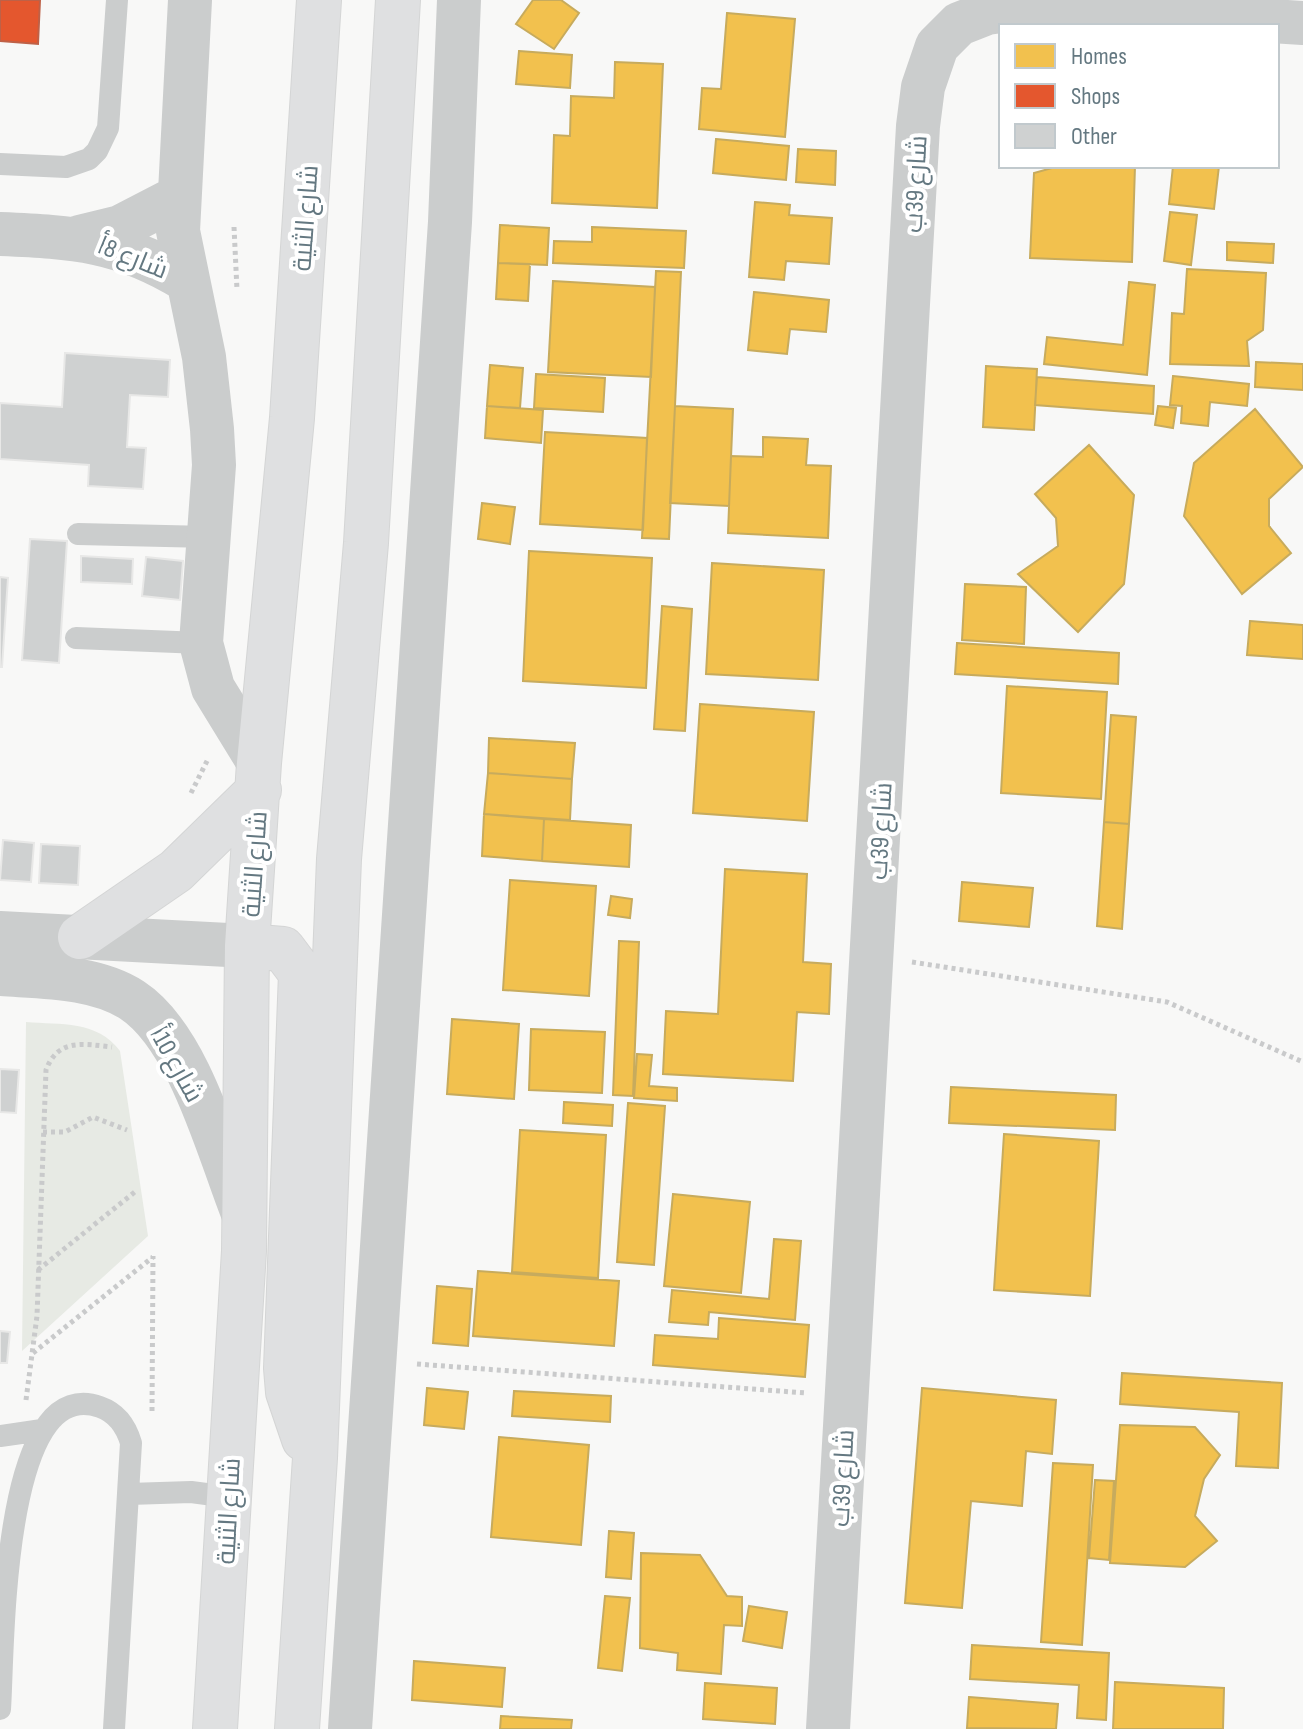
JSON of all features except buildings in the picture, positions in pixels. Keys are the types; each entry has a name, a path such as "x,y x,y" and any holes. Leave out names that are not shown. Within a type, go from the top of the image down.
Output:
{"main road":[{"name":"شارع الثنية","path":"215,1729 244,1216 247,946 292,418 319,0"},
{"path":"297,1729 315,1458 339,859 366,543 398,0"},
{"path":"80,937 176,871 259,777"},
{"path":"247,946 283,949 301,973 286,1368 294,1416 315,1458"}],"street":[{"path":"190,0 178,197 186,280 210,393 214,465 201,643 213,688 259,777"},
{"path":"350,1729 360,1545 377,1361 450,222 459,0"},
{"name":"شارع 39ب","path":"828,1729 918,126 923,87 937,46 959,24 987,13 1035,6 1303,23"},
{"name":"شارع 8أ","path":"79,237 130,223 178,197"},
{"name":"شارع 8أ","path":"0,234 79,237 142,256 186,280"},
{"path":"0,933 247,946"},
{"name":"شارع 10أ","path":"0,974 63,979 105,988 131,999 149,1014 190,1080 244,1216"}],"lane":[{"path":"0,164 66,167 89,159 97,151 108,128 117,0"},
{"path":"78,534 209,537"},
{"path":"76,638 201,643"},
{"path":"0,1709 13,1516 21,1478 20,1433 60,1411 72,1407 98,1406 110,1411 127,1430 131,1443 114,1729"},
{"path":"129,1494 191,1492 229,1497"}],"path":[{"path":"873,956 1152,998 1199,1014 1303,1062"},
{"path":"20,1433 33,1353 46,1070 56,1051 76,1043 112,1047"},
{"path":"43,1132 65,1132 93,1117 127,1130"},
{"path":"37,1271 136,1191"},
{"path":"33,1353 153,1256"},
{"path":"377,1361 847,1396"}],"shaded area":[{"path":"26,1022 89,1029 111,1041 120,1051 148,1236 22,1351"}]}
